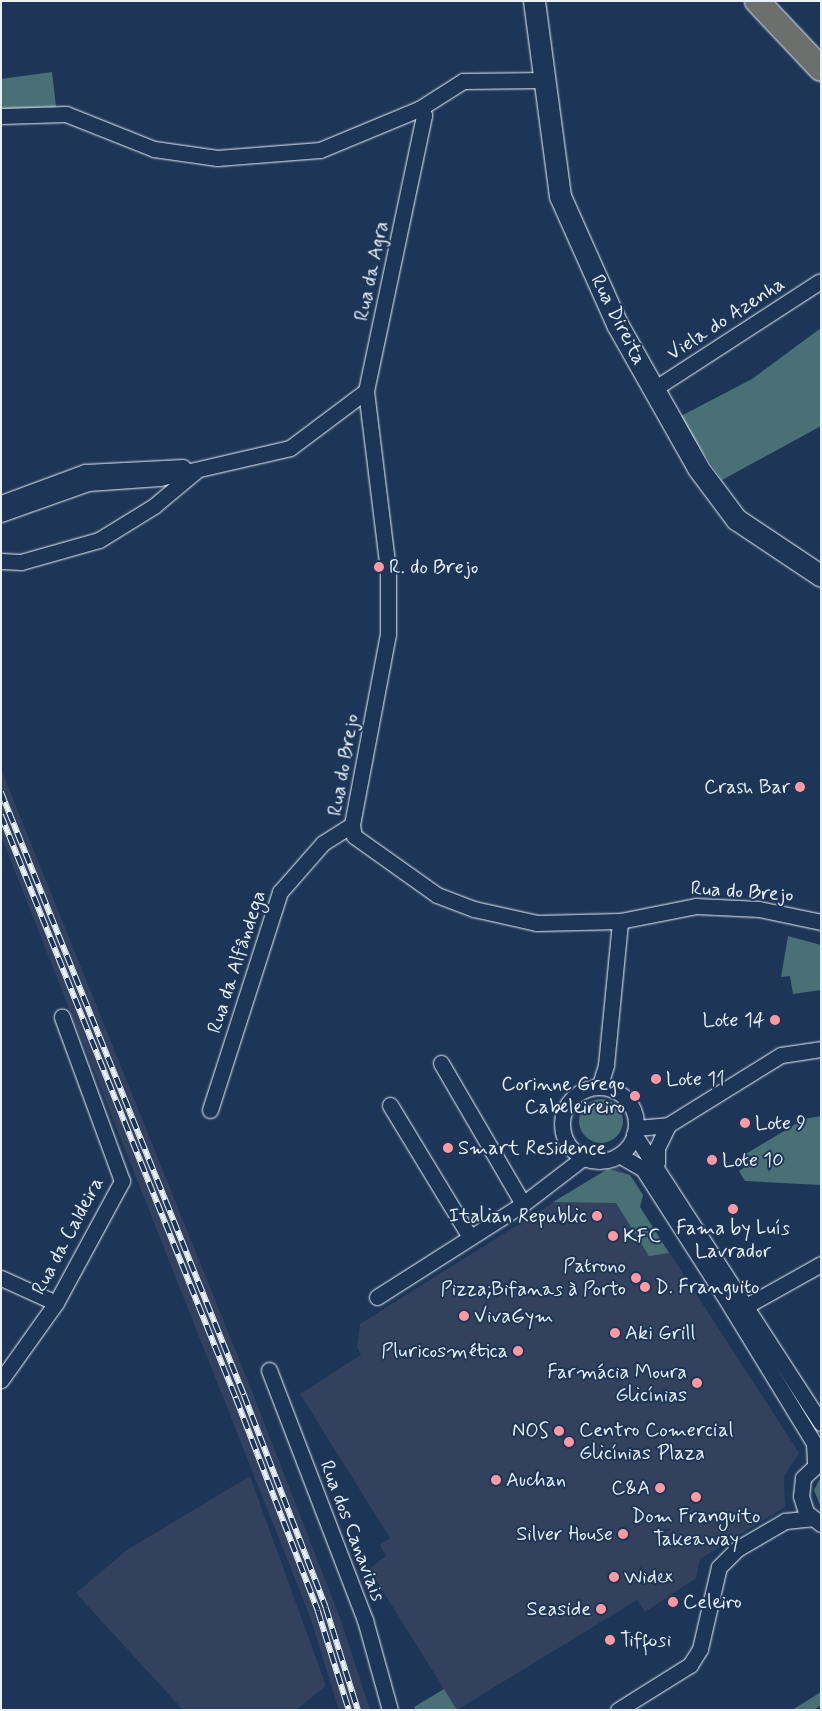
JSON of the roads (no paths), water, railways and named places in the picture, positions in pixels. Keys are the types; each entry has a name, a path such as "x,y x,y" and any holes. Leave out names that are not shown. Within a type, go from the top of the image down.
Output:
{"main road":[{"name":"Rua Direita","path":"534,1 543,80 560,196 618,324 698,468 736,518 821,576"},
{"path":"757,1 821,69"}],"street":[{"path":"1,116 66,114 154,149 217,158 320,150 418,109 463,81 543,80"},
{"name":"Rua da Agra","path":"366,391 424,115 418,109"},
{"name":"Viela do Azenha","path":"654,389 819,282"},
{"path":"1,514 88,483 160,478 290,448 366,391"},
{"name":"Rua do Brejo","path":"366,391 388,569 388,634 352,825 354,836 390,865 437,894 474,909 537,923 620,921 696,906 759,909 821,922"},
{"path":"1,503 84,472 155,466 200,468"},
{"path":"1,561 21,562 98,540 154,506 200,468"},
{"name":"Rua da Alfândega","path":"210,1110 280,892 323,843 352,825"},
{"path":"600,1085 606,1065 620,921"},
{"name":"Rua da Caldeira","path":"1,1380 56,1303 122,1181 62,1017"},
{"path":"600,1085 576,1095 562,1117 566,1142 584,1158 596,1161 619,1155 635,1131 668,1125 782,1055 821,1049"},
{"path":"441,1063 523,1204"},
{"path":"600,1085 630,1103 635,1131 657,1163 814,1443 818,1462 803,1478 801,1496 785,1521 737,1548 719,1567 700,1649 690,1665 618,1710"},
{"path":"390,1105 470,1237"},
{"path":"657,1163 657,1148 668,1125"},
{"path":"619,1155 643,1170 729,1290 746,1306 821,1423"},
{"path":"376,1297 523,1204 584,1158"},
{"path":"746,1306 821,1264"},
{"path":"1,1278 56,1303"},
{"name":"Rua dos Canaviais","path":"269,1370 364,1620 390,1710"},
{"path":"801,1496 816,1521"},
{"path":"785,1521 816,1521"}],"railway":[{"path":"1,792 244,1395 326,1608 358,1710"},
{"path":"1,815 236,1398 318,1611 349,1710"}],"place":[{"name":"R. do Brejo","path":"379,567"},
{"name":"Crash Bar","path":"800,787"},
{"name":"Lote 14","path":"775,1020"},
{"name":"Lote 11","path":"656,1079"},
{"name":"Corinne Grego Cabeleireiro","path":"635,1096"},
{"name":"Lote 9","path":"745,1123"},
{"name":"Smart Residence","path":"448,1148"},
{"name":"Lote 10","path":"712,1160"},
{"name":"Fama by Luís Lavrador","path":"733,1209"},
{"name":"Italian Republic","path":"597,1216"},
{"name":"KFC","path":"613,1236"},
{"name":"Patrono Pizza;Bifanas à Porto","path":"636,1278"},
{"name":"D. Franguito","path":"645,1287"},
{"name":"VivaGym","path":"464,1316"},
{"name":"Aki Grill","path":"615,1333"},
{"name":"Pluricosmética","path":"518,1351"},
{"name":"Farmácia Moura Glicínias","path":"697,1383"},
{"name":"NOS","path":"559,1431"},
{"name":"Centro Comercial Glicínias Plaza","path":"569,1442"},
{"name":"Auchan","path":"496,1480"},
{"name":"C&A","path":"660,1488"},
{"name":"Dom Franguito Takeaway","path":"696,1497"},
{"name":"Silver House","path":"623,1534"},
{"name":"Widex","path":"614,1577"},
{"name":"Celeiro","path":"673,1602"},
{"name":"Seaside","path":"601,1609"},
{"name":"Tiffosi","path":"610,1640"}]}
